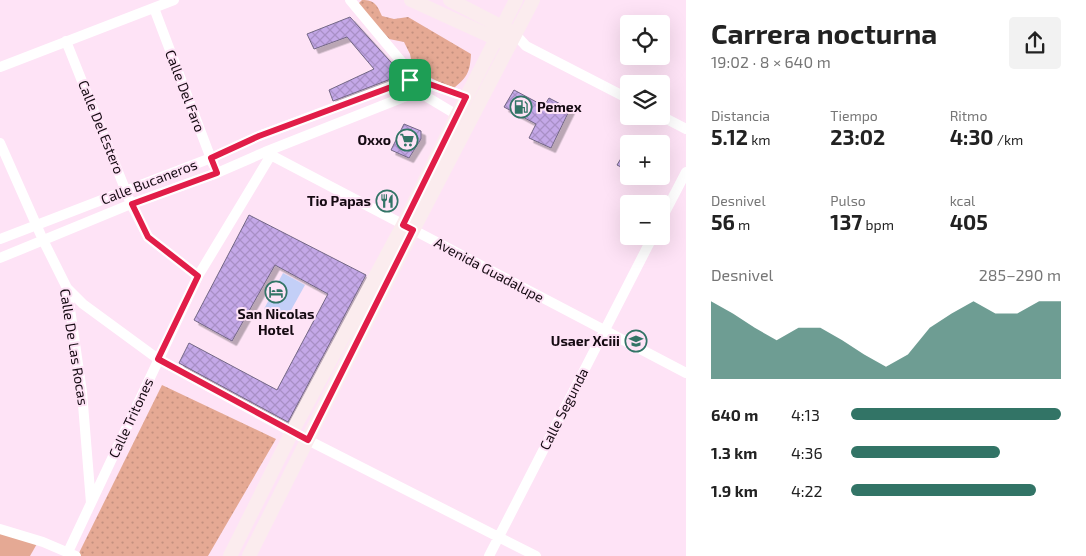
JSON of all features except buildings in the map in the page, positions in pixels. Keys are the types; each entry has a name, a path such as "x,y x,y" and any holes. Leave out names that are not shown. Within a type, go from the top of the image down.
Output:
{"main road":[{"path":"411,0 513,39"},
{"path":"450,0 499,33"},
{"path":"249,556 308,440 408,227 457,115 516,0"},
{"path":"230,556 292,432 513,39 533,0"}],"street":[{"path":"0,67 174,0"},
{"path":"351,1 405,66 410,80 418,80 466,97"},
{"name":"Calle Del Faro","path":"154,8 217,173"},
{"path":"513,39 620,94"},
{"name":"Calle Del Estero","path":"66,41 132,204 148,237 198,276"},
{"name":"Calle Bucaneros","path":"0,239 211,158 259,136 410,80"},
{"name":"Calle Bucaneros","path":"0,258 132,204 268,154 414,93 422,94 457,115"},
{"path":"670,121 686,129"},
{"path":"259,136 268,154"},
{"name":"Calle De Las Rocas","path":"0,143 43,240 68,288 82,392 91,504"},
{"name":"Avenida Guadalupe","path":"268,154 686,373"},
{"name":"Calle Tritones","path":"72,554 91,504 198,276 268,154"},
{"path":"670,203 686,172"},
{"name":"Calle Segunda","path":"489,556 648,245"},
{"path":"68,288 83,304 158,359 292,432 536,556"},
{"path":"0,529 72,554"}],"shaded area":[{"path":"362,0 375,4 382,16 394,19 408,17 471,54 469,70 465,78 453,89 413,69 410,54 404,42 389,39 358,4"},
{"path":"162,385 276,439 208,556 80,556 78,555"},
{"path":"0,531 38,542 30,556 0,556"}],"water":[{"path":"283,273 305,285 285,321 264,309"}],"place":[{"name":"Pemex","path":"521,107"},
{"name":"Oxxo","path":"407,140"},
{"name":"Tio Papas","path":"387,201"},
{"name":"San Nicolas Hotel","path":"276,292"},
{"name":"Usaer Xciii","path":"636,341"}],"route":[{"path":"410,80 418,80 466,97 403,225 413,230 308,440 158,359 198,276 148,237 132,204 217,173 211,158 259,136 410,80"}]}
